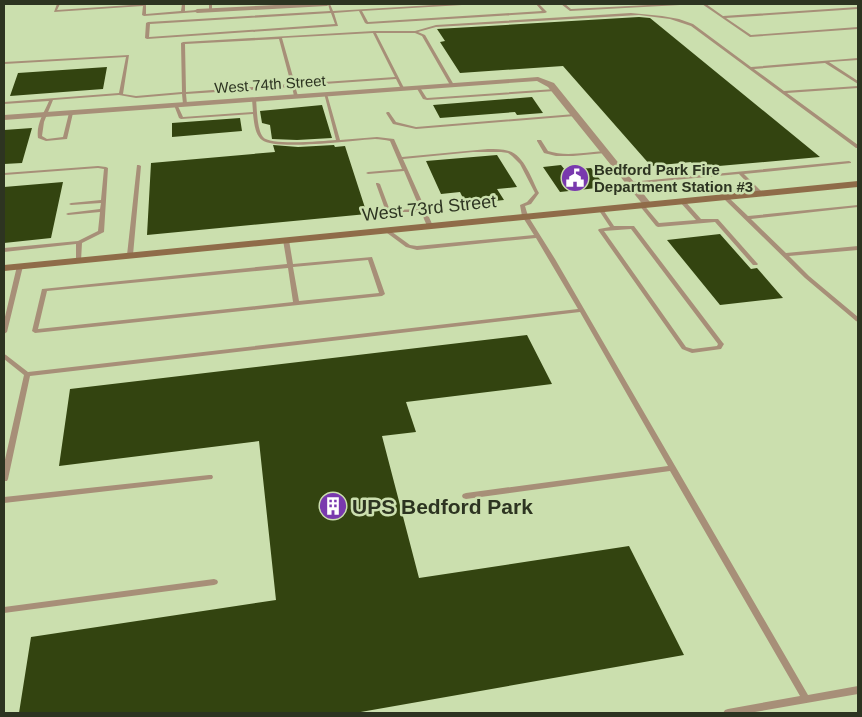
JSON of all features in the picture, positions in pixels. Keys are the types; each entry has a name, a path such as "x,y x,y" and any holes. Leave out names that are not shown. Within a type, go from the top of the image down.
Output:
{"street":[{"path":"197,12 210,7 328,4"},
{"name":"West 74th Street","path":"4,118 538,79 548,82 555,90"},
{"path":"555,90 630,183 644,204"},
{"name":"West 73rd Street","path":"4,268 858,184"}],"lane":[{"path":"58,4 55,11 145,4 144,15 197,12"},
{"path":"184,4 184,12"},
{"path":"328,4 332,12 337,26 147,38 148,23 332,12 360,10 462,4"},
{"path":"360,10 367,23 545,12 537,4"},
{"path":"563,4 570,10 680,4"},
{"path":"704,4 750,36 858,28"},
{"path":"722,17 858,8"},
{"path":"256,113 181,118 180,105 184,94 183,43 374,32 415,32 436,26 645,14 680,20 692,25 858,147"},
{"path":"374,32 402,88"},
{"path":"415,32 423,35 452,84"},
{"path":"280,37 296,96"},
{"path":"4,63 128,56 121,94 118,94"},
{"path":"750,68 858,59"},
{"path":"825,62 858,85"},
{"path":"4,103 118,94 136,98 397,78"},
{"path":"480,82 488,94"},
{"path":"784,92 858,85"},
{"path":"418,87 424,98 428,99 555,90"},
{"path":"325,94 338,140"},
{"path":"52,99 46,115 41,120 40,137 46,140 65,138 72,113"},
{"path":"254,99 260,136 264,140 280,143 376,138 392,140 430,226"},
{"path":"388,113 394,123 416,128 575,115"},
{"path":"539,141 546,152 556,155 605,152"},
{"path":"400,158 493,151 509,152 518,161 537,193 529,203 522,205 525,216 806,699"},
{"path":"630,183 849,162"},
{"path":"130,255 139,166"},
{"path":"4,174 106,168 101,232 79,242 4,250"},
{"path":"368,173 405,170"},
{"path":"740,173 760,193"},
{"path":"378,184 387,209 394,212 423,210"},
{"path":"725,196 807,277 858,320"},
{"path":"71,204 103,201"},
{"path":"682,201 700,221"},
{"path":"644,204 658,225 716,220 756,264"},
{"path":"747,218 858,206"},
{"path":"600,209 614,228"},
{"path":"68,214 102,210"},
{"path":"632,227 721,344 720,348 692,351 684,348 601,230 614,228 632,227"},
{"path":"386,230 408,246 417,248 538,236"},
{"path":"286,240 296,303"},
{"path":"79,242 79,260"},
{"path":"785,256 858,248"},
{"path":"370,258 382,294 34,331 44,290 291,266 370,258"},
{"path":"4,332 20,266"},
{"path":"4,356 27,374 581,310"},
{"path":"4,479 27,374"},
{"path":"466,496 672,468"},
{"path":"4,500 209,477"},
{"path":"4,610 214,582"},
{"path":"728,713 858,690"}],"building":[{"path":"639,17 650,18 820,157 696,168 691,162 651,166 563,66 460,73 440,42 445,41 437,29"},
{"path":"107,67 103,89 10,96 18,73"},
{"path":"532,97 543,113 517,115 515,112 440,118 433,105"},
{"path":"322,105 332,138 272,139 270,125 262,123 260,111"},
{"path":"240,118 242,131 172,137 172,123"},
{"path":"32,128 22,163 4,164 4,130"},
{"path":"273,145 298,147 345,146 367,214 147,235 151,163 275,152"},
{"path":"497,155 517,187 497,189 504,200 466,204 460,192 441,194 426,161"},
{"name":"Bedford Park Fire Department Station #3","path":"561,165 565,170 591,168 606,187 560,192 543,167"},
{"path":"63,182 51,238 4,243 4,187"},
{"path":"720,234 751,269 757,268 783,298 720,305 667,240"},
{"name":"UPS Bedford Park","path":"527,335 552,384 406,402 416,432 382,436 419,578 629,546 684,655 355,713 19,713 31,637 276,600 259,441 59,466 70,389"}],"place":[{"name":"Bedford Park Fire Department Station #3","path":"575,178"},
{"name":"UPS Bedford Park","path":"333,506"}]}
